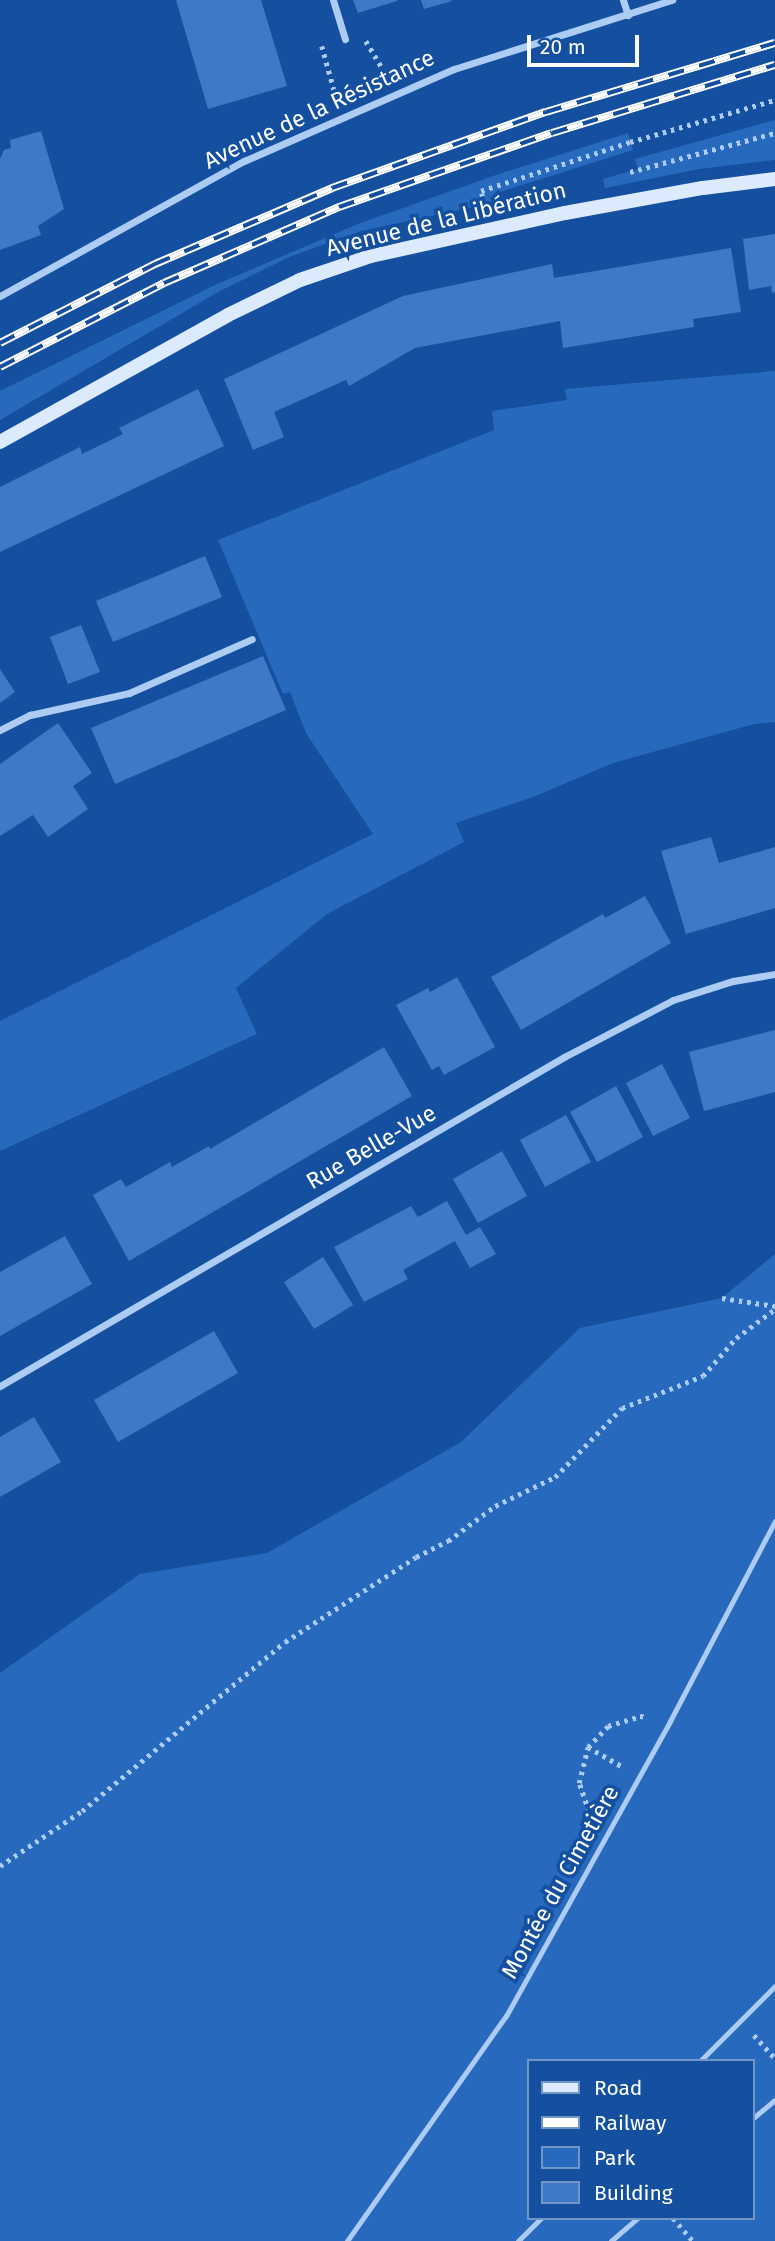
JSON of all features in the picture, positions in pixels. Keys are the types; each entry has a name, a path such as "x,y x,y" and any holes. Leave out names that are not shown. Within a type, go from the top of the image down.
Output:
{"street":[{"path":"333,0 345,39"},
{"path":"624,0 628,15"},
{"name":"Avenue de la Résistance","path":"0,296 244,161 454,69 672,0"},
{"name":"Avenue de la Libération","path":"0,442 228,315 300,280 370,256 703,188 775,179"},
{"path":"0,730 30,715 129,693 252,639"},
{"name":"Rue Belle-Vue","path":"0,1386 564,1057 673,1000 733,981 775,974"}],"lane":[{"name":"Montée du Cimetière","path":"347,2241 506,2016 670,1721 775,1521"},
{"path":"702,2059 775,1986"},
{"path":"754,2117 775,2100"},
{"path":"518,2241 539,2220"},
{"path":"611,2241 636,2220"}],"path":[{"path":"343,118 321,46 362,34 397,94"},
{"path":"489,230 481,191 630,142 775,100"},
{"path":"626,173 775,133"},
{"path":"722,1298 775,1308"},
{"path":"0,1866 82,1811 285,1642 416,1558 448,1541 495,1506 555,1477 622,1408 703,1376 736,1338 775,1308"},
{"path":"607,1831 589,1812 579,1783 588,1747 608,1726 640,1716 670,1721"},
{"path":"588,1747 639,1776"},
{"path":"740,2021 775,2058"},
{"path":"675,2220 693,2241"}],"green space":[{"path":"775,120 775,160 699,169 605,188 603,179 638,169 635,159"},
{"path":"628,133 633,150 500,192 503,201 361,231 289,257 218,292 0,420 0,391 215,285 358,224 493,176"},
{"path":"775,371 775,722 754,724 613,763 533,797 456,823 464,842 327,914 236,988 257,1034 0,1151 0,1021 373,834 306,733 290,692 283,694 218,540 494,430 492,411 567,400 565,389"},
{"path":"775,1254 775,2241 0,2241 0,1673 140,1574 267,1553 461,1442 580,1328 722,1298"}],"building":[{"path":"176,0 261,0 287,86 208,109"},
{"path":"353,0 397,0 397,1 358,13"},
{"path":"421,0 451,0 452,1 424,9"},
{"path":"41,131 64,209 38,226 41,235 0,250 0,159 4,150 11,148 10,140"},
{"path":"775,234 775,292 772,293 771,286 749,290 743,239"},
{"path":"731,248 741,312 693,319 694,327 563,348 560,321 415,348 349,386 346,380 274,412 284,437 253,450 224,379 403,296 552,264 554,278"},
{"path":"198,389 224,446 0,552 0,487 80,447 82,454 123,434 119,428"},
{"path":"205,556 222,597 113,642 96,601"},
{"path":"81,625 100,672 68,684 50,637"},
{"path":"263,656 286,710 115,784 91,728"},
{"path":"0,669 15,692 0,703"},
{"path":"58,723 92,773 73,786 88,809 48,837 33,815 0,836 0,764"},
{"path":"711,837 719,863 775,847 775,908 686,934 661,851"},
{"path":"645,896 671,943 521,1030 491,977 603,914 605,918"},
{"path":"457,977 495,1047 444,1075 439,1066 432,1070 396,1005 428,988 430,992"},
{"path":"775,1030 775,1092 704,1111 689,1052"},
{"path":"384,1047 412,1096 129,1261 93,1195 121,1179 126,1187 170,1162 172,1167 209,1146 210,1149"},
{"path":"662,1064 690,1118 653,1136 626,1083"},
{"path":"616,1086 643,1137 597,1162 570,1112"},
{"path":"566,1115 591,1162 545,1187 520,1140"},
{"path":"502,1151 527,1196 478,1223 453,1179"},
{"path":"447,1201 466,1235 480,1227 496,1254 470,1268 455,1241 403,1270 408,1279 364,1302 334,1247 411,1206 418,1217"},
{"path":"65,1236 92,1284 0,1336 0,1272"},
{"path":"323,1257 353,1305 314,1329 284,1282"},
{"path":"214,1331 238,1373 118,1442 94,1400"},
{"path":"34,1417 61,1462 0,1497 0,1437"}],"railway":[{"path":"0,343 155,264 332,188 546,112 775,43"},
{"path":"0,367 164,283 339,207 552,133 775,65"}]}
